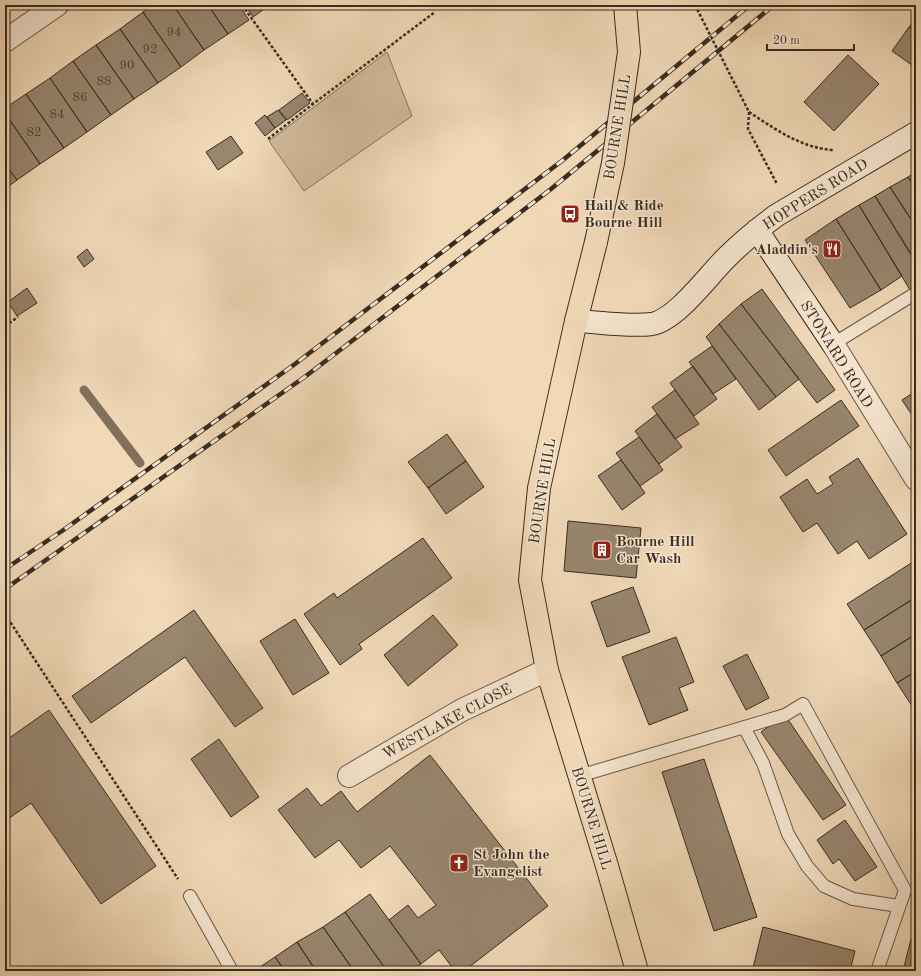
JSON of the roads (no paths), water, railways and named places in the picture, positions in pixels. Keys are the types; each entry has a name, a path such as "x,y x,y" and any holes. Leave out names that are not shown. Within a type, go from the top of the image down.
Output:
{"main road":[{"name":"BOURNE HILL","path":"625,5 629,52 613,163 539,488 530,580 547,670 637,971"}],"street":[{"path":"5,41 57,5"},
{"name":"HOPPERS ROAD","path":"576,321 617,324 652,324 670,316 727,257 757,230 789,208 916,133"},
{"name":"STONARD ROAD","path":"757,230 832,344 914,475"},
{"name":"WESTLAKE CLOSE","path":"349,776 462,710 547,670"}],"lane":[{"path":"832,344 916,293"},
{"path":"579,776 785,715 803,704 905,890 877,971"},
{"path":"744,727 763,763 788,834 807,866 824,886 853,899 899,906"},
{"path":"190,896 232,971"}],"waterway":[{"path":"84,390 140,463"}],"railway":[{"path":"5,569 62,531 295,364 563,160 750,5"},
{"path":"5,589 306,376 551,189 774,5"}],"place":[{"name":"Hail & Ride Bourne Hill","path":"570,214"},
{"name":"Aladdin's","path":"832,249"},
{"name":"Bourne Hill Car Wash","path":"602,550"},
{"name":"St John the Evangelist","path":"459,863"}]}
